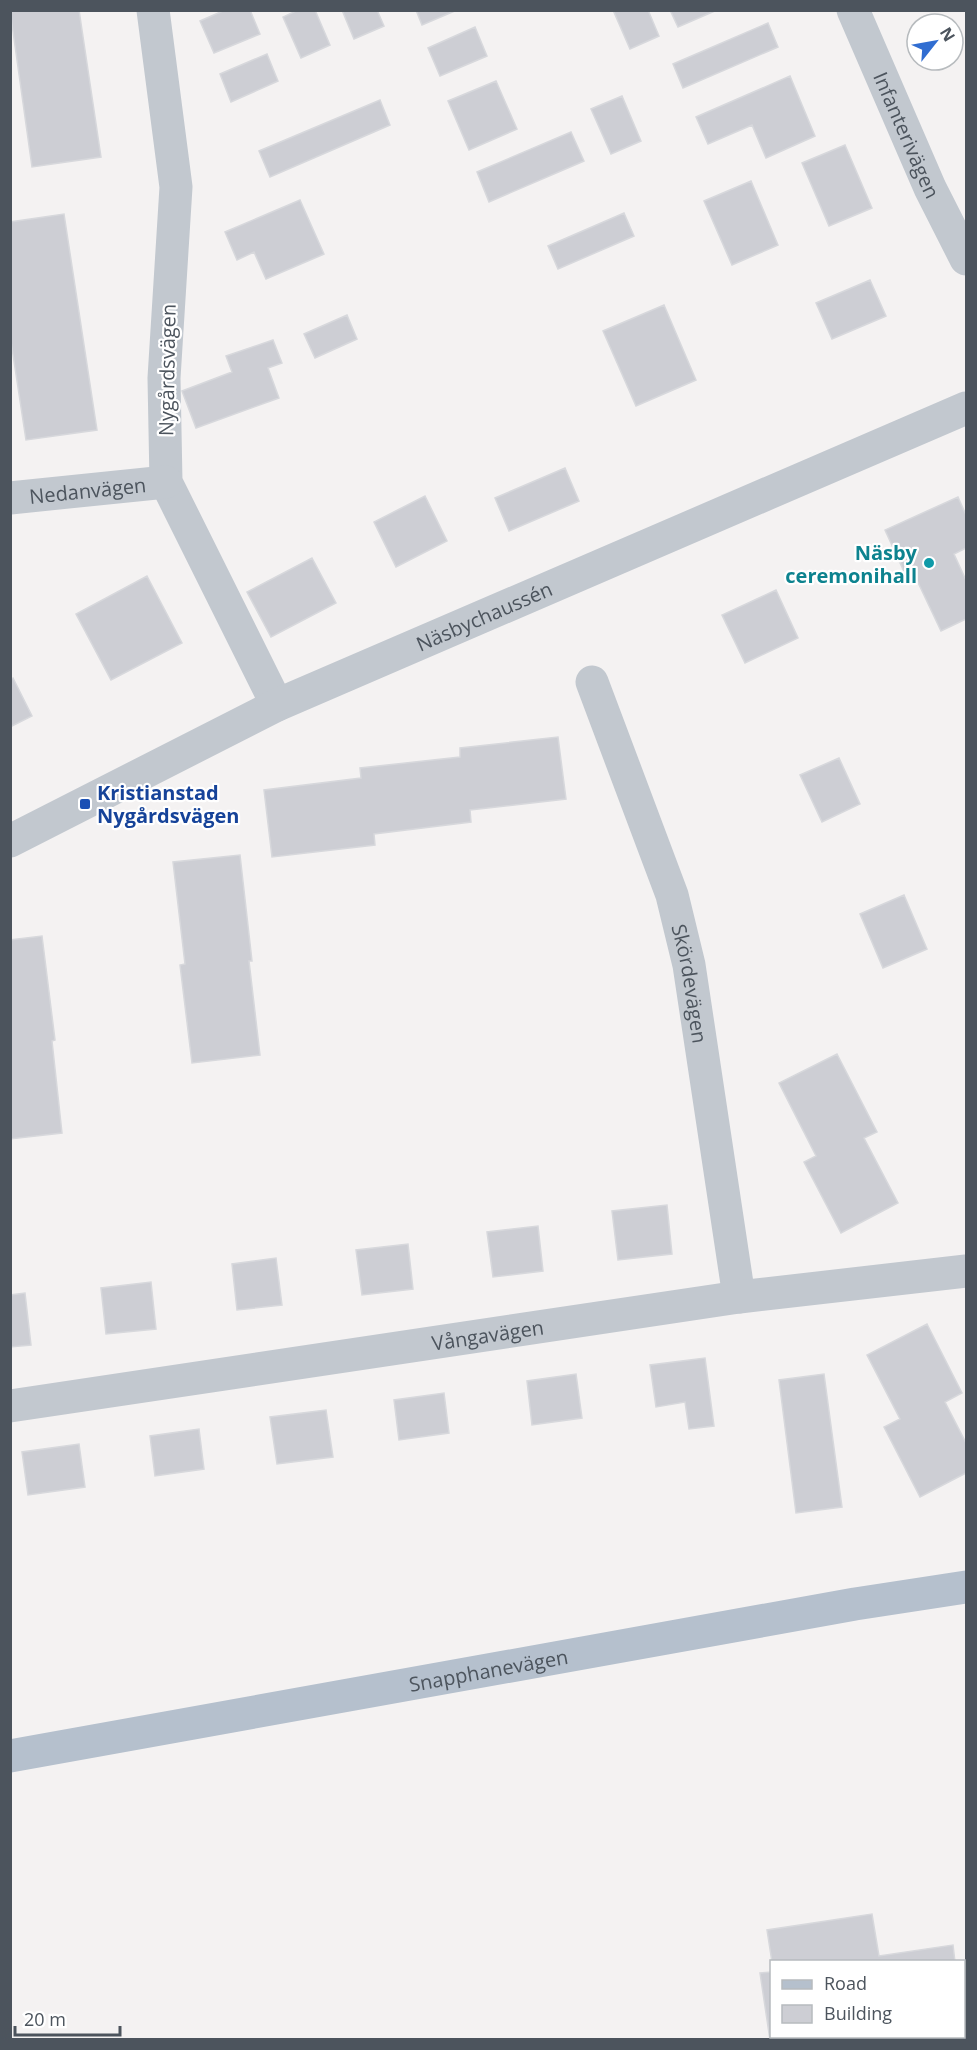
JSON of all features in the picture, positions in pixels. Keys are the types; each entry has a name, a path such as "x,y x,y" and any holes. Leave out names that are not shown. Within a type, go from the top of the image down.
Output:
{"main road":[{"name":"Snapphanevägen","path":"10,1756 855,1604 966,1587"}],"street":[{"name":"Nygårdsvägen","path":"153,10 176,187 164,378 166,482 277,705"},
{"name":"Infanterivägen","path":"853,10 930,189 966,259"},
{"name":"Näsbychaussén","path":"10,841 277,705 966,408"},
{"name":"Nedanvägen","path":"10,498 166,482"},
{"name":"Skördevägen","path":"592,682 672,895 689,965 740,1297"},
{"name":"Vångavägen","path":"10,1406 740,1297 966,1271"}],"building":[{"path":"10,10 79,10 101,157 32,167"},
{"path":"225,10 250,10 260,34 214,53 200,21"},
{"path":"298,10 315,10 330,45 301,58 283,17"},
{"path":"342,10 377,10 384,26 354,39"},
{"path":"416,10 457,10 422,25"},
{"path":"613,10 648,10 659,36 630,49"},
{"path":"670,10 717,10 678,27"},
{"path":"768,23 778,47 683,88 673,64"},
{"path":"475,27 487,56 440,76 428,48"},
{"path":"267,54 278,81 231,102 220,74"},
{"path":"790,76 815,136 766,158 752,125 708,144 696,117"},
{"path":"496,81 517,129 469,150 448,101"},
{"path":"622,96 641,141 611,154 591,109"},
{"path":"380,100 390,125 270,177 259,151"},
{"path":"571,132 584,161 489,202 477,172"},
{"path":"845,145 872,208 829,226 802,163"},
{"path":"751,181 778,245 732,265 704,201"},
{"path":"300,200 324,254 266,279 254,252 237,260 225,232"},
{"path":"624,213 634,236 558,269 548,246"},
{"path":"64,214 97,430 26,440 10,335 10,222"},
{"path":"870,280 886,316 832,339 816,303"},
{"path":"664,305 696,380 636,406 603,331"},
{"path":"347,315 357,339 315,358 304,334"},
{"path":"273,340 282,363 268,368 279,398 196,428 182,391 232,372 226,356"},
{"path":"565,468 579,501 509,531 495,498"},
{"path":"425,496 447,541 396,567 374,522"},
{"name":"Näsby ceremonihall","path":"958,497 966,515 966,548 954,554 966,577 966,619 941,631 913,572 906,576 885,530"},
{"path":"312,558 336,603 271,637 247,592"},
{"path":"147,576 182,643 111,680 76,614"},
{"path":"776,590 798,638 745,663 722,615"},
{"path":"13,678 32,716 10,727 10,680"},
{"path":"558,737 566,799 470,810 471,822 374,834 375,845 272,857 264,790 361,778 360,768 460,757 460,748"},
{"path":"839,758 860,804 822,822 800,775"},
{"path":"240,855 260,1055 192,1063 180,965 185,964 173,862"},
{"path":"904,895 927,949 883,968 860,914"},
{"path":"42,936 55,1040 52,1041 62,1133 10,1139 10,940"},
{"path":"837,1054 877,1132 864,1138 898,1203 841,1233 804,1162 816,1156 779,1083"},
{"path":"667,1205 672,1254 618,1260 612,1211"},
{"path":"538,1226 543,1271 493,1277 487,1232"},
{"path":"408,1244 413,1289 362,1295 356,1250"},
{"path":"276,1258 282,1305 237,1310 232,1264"},
{"path":"151,1282 156,1329 106,1334 101,1288"},
{"path":"25,1293 31,1345 10,1347 10,1295"},
{"path":"927,1324 962,1393 945,1402 966,1443 966,1473 920,1497 884,1427 900,1419 867,1355"},
{"path":"705,1358 714,1426 689,1429 685,1402 656,1407 650,1365"},
{"path":"576,1374 582,1418 532,1425 527,1381"},
{"path":"824,1374 842,1507 796,1513 779,1380"},
{"path":"444,1393 449,1433 399,1440 394,1400"},
{"path":"326,1410 333,1457 277,1464 270,1417"},
{"path":"199,1429 204,1469 155,1476 150,1436"},
{"path":"79,1444 85,1487 28,1495 22,1452"},
{"path":"872,1914 879,1956 953,1945 955,1960 772,1960 767,1930"},
{"path":"770,1972 770,2038 965,2038 965,2028 966,2040 770,2040 760,1973"}],"place":[{"name":"Näsby ceremonihall","path":"929,563"},
{"name":"Kristianstad Nygårdsvägen","path":"85,804"}]}
